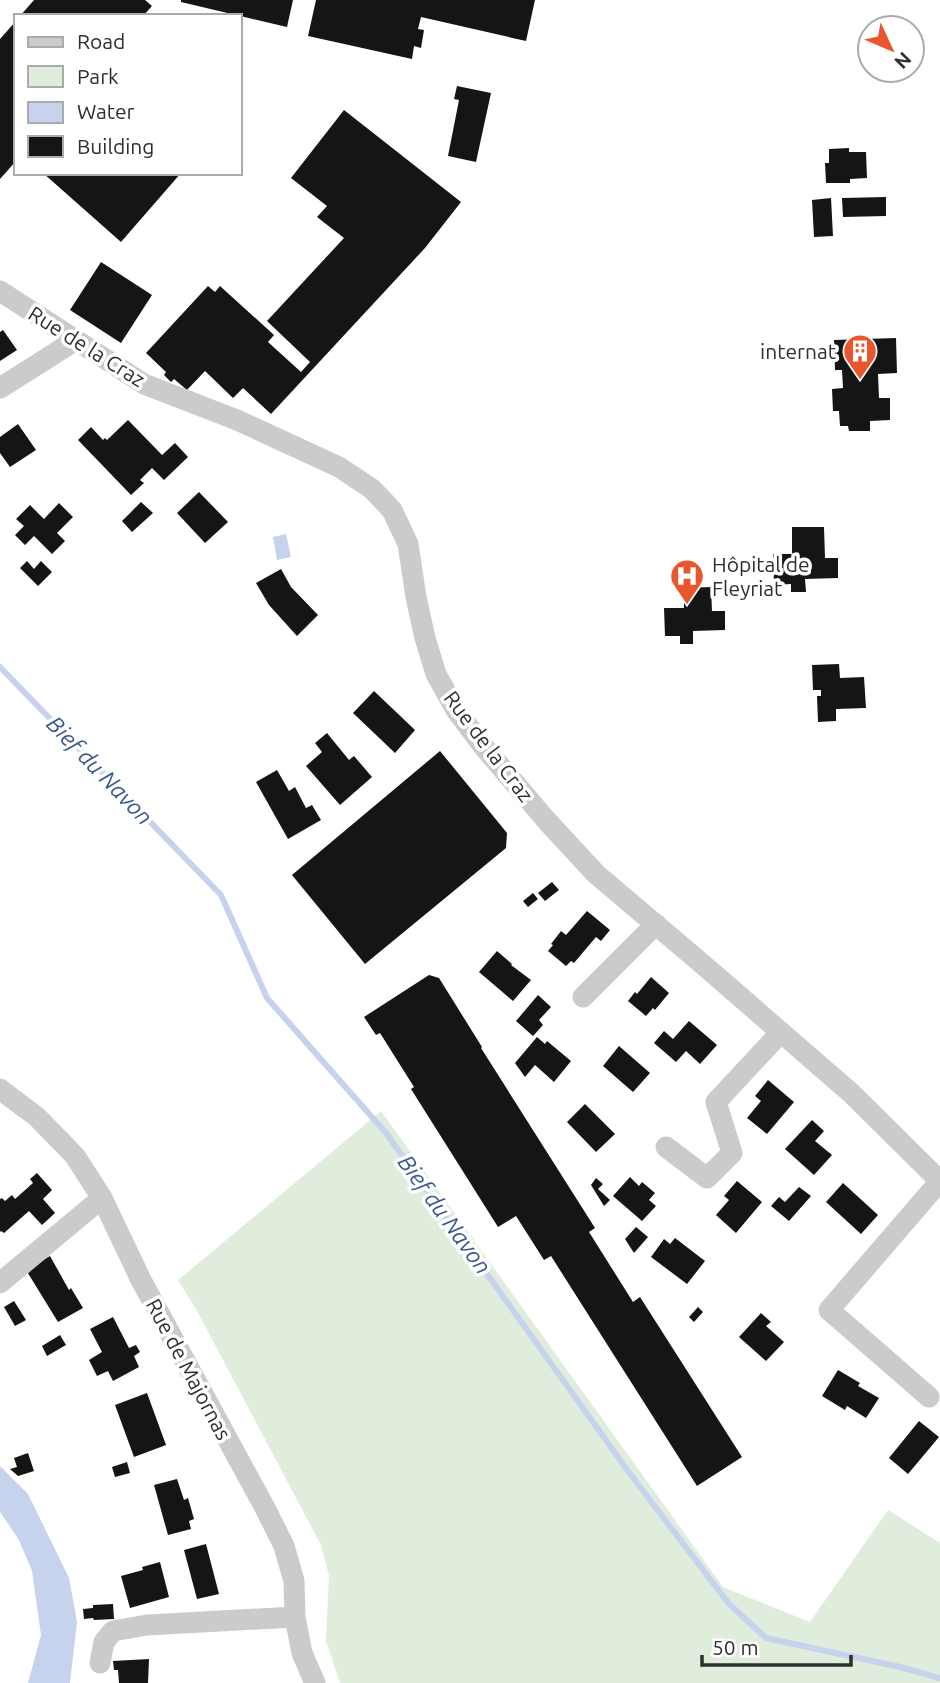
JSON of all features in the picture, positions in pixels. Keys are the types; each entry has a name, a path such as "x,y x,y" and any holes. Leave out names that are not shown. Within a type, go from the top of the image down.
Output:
{"street":[{"name":"Rue de la Craz","path":"0,290 144,384 237,421 339,467 377,494 392,510 408,544 416,597 436,674 456,710 483,746 596,874 851,1093 940,1181"},
{"path":"0,388 76,340"},
{"path":"583,998 656,924"},
{"path":"666,1147 707,1178 732,1153 716,1102 781,1032"},
{"name":"Rue de Majornas","path":"0,1089 37,1117 75,1156 102,1198 141,1280 284,1546 294,1581 295,1617 302,1653 315,1683"},
{"path":"929,1397 829,1310 940,1181"},
{"path":"0,1283 102,1198"},
{"path":"100,1663 104,1642 113,1631 147,1625 295,1617"}],"green space":[{"path":"381,1111 723,1587 810,1622 888,1510 940,1543 940,1683 340,1683 326,1641 329,1576 321,1545 178,1280"}],"water":[{"path":"286,534 291,557 277,560 273,537"},
{"path":"0,1466 28,1494 69,1578 77,1622 70,1683 28,1683 41,1635 32,1571 19,1540 0,1512"}],"building":[{"path":"34,0 145,0 152,6 145,14 22,14"},
{"path":"293,0 287,27 242,16 242,14 181,2"},
{"path":"316,0 535,0 526,41 421,17 418,29 424,30 421,48 414,46 412,59 308,36"},
{"path":"14,23 14,163 0,179 0,39"},
{"path":"457,86 491,93 476,162 448,156 459,100 454,99"},
{"path":"344,110 461,202 425,248 271,414 243,388 233,398 205,371 187,390 174,379 171,382 164,375 166,372 146,353 208,286 215,292 220,286 274,335 268,342 301,372 310,362 267,321 344,238 317,217 327,206 291,178"},
{"path":"849,148 849,152 866,152 867,178 850,179 850,183 826,183 825,163 829,163 829,149"},
{"path":"45,175 179,175 121,242"},
{"path":"886,197 886,216 843,217 842,198"},
{"path":"831,198 833,236 814,237 812,200"},
{"path":"101,262 152,295 121,343 70,310"},
{"path":"3,330 17,350 0,361 0,332"},
{"name":"internat","path":"896,338 897,373 878,374 879,398 890,398 890,420 870,421 870,431 849,431 848,426 840,426 839,411 833,411 832,389 843,388 842,370 835,370 834,340"},
{"path":"128,420 162,455 175,443 188,457 164,480 152,468 140,480 144,483 131,495 78,440 91,427 103,440 107,440"},
{"path":"18,424 36,450 10,467 0,453 0,437"},
{"path":"199,492 228,522 205,543 177,513"},
{"path":"141,502 153,513 132,532 122,521"},
{"path":"59,503 73,517 57,533 65,541 52,554 34,536 25,545 15,535 24,526 16,519 30,505 44,519"},
{"path":"792,527 824,527 825,558 838,558 838,578 805,579 806,592 791,592 791,584 774,585 773,554 792,554"},
{"path":"27,561 34,569 41,561 52,572 38,586 20,568"},
{"path":"281,569 291,587 318,615 297,636 269,605 256,583"},
{"path":"711,587 712,611 725,611 725,630 693,631 693,644 680,644 680,636 665,636 664,608 684,608 684,588"},
{"path":"839,664 840,678 864,677 866,708 836,709 836,721 818,722 817,696 821,696 821,690 813,690 812,665"},
{"path":"374,691 415,730 395,753 353,713"},
{"path":"327,733 349,760 354,756 372,777 340,805 306,766 322,752 315,743"},
{"path":"440,751 507,833 506,848 365,964 292,875"},
{"path":"277,770 289,791 295,787 306,808 312,805 321,820 288,839 256,782"},
{"path":"552,882 559,890 545,901 538,893"},
{"path":"533,893 538,899 528,907 523,901"},
{"path":"587,911 610,930 601,941 596,937 574,963 571,961 566,966 548,951 561,931 566,935"},
{"path":"497,951 531,980 513,1001 479,972"},
{"path":"429,975 439,978 595,1228 589,1232 633,1302 640,1297 742,1457 697,1486 551,1256 544,1260 516,1216 498,1227 411,1089 414,1087 380,1033 376,1035 364,1017"},
{"path":"651,977 669,993 655,1010 653,1008 646,1016 628,1001"},
{"path":"538,995 551,1007 539,1020 543,1025 533,1036 516,1021"},
{"path":"689,1021 717,1045 700,1064 686,1051 676,1062 654,1043 664,1031 673,1039"},
{"path":"537,1037 545,1044 547,1041 571,1061 554,1082 535,1065 525,1077 515,1063"},
{"path":"619,1046 650,1073 633,1092 603,1066"},
{"path":"768,1080 794,1102 767,1134 747,1118 761,1101 755,1096"},
{"path":"585,1104 615,1134 596,1152 567,1122"},
{"path":"812,1120 824,1131 815,1141 832,1155 814,1175 785,1149"},
{"path":"37,1173 52,1190 43,1199 55,1213 42,1225 29,1211 4,1233 0,1232 0,1199 5,1201 12,1195 15,1199 33,1183 30,1179"},
{"path":"630,1177 639,1186 642,1182 655,1193 649,1200 656,1206 642,1221 613,1196"},
{"path":"596,1178 603,1184 598,1189 610,1200 604,1206 591,1185"},
{"path":"737,1181 762,1202 736,1233 716,1215 729,1200 724,1196"},
{"path":"843,1183 878,1215 861,1234 826,1202"},
{"path":"799,1187 811,1196 789,1221 771,1206 779,1197 785,1202"},
{"path":"636,1227 648,1237 634,1253 625,1239"},
{"path":"675,1238 705,1261 687,1284 651,1257 664,1239 670,1244"},
{"path":"50,1256 69,1290 71,1288 83,1308 58,1322 26,1270"},
{"path":"14,1301 26,1320 15,1326 4,1307"},
{"path":"698,1307 703,1312 694,1322 689,1317"},
{"path":"761,1313 771,1322 766,1326 784,1342 766,1361 739,1337"},
{"path":"113,1317 129,1348 136,1345 140,1352 134,1356 139,1367 113,1381 108,1371 97,1376 89,1360 102,1352 90,1329"},
{"path":"60,1335 66,1345 47,1356 42,1346"},
{"path":"838,1370 879,1398 866,1418 847,1406 845,1410 822,1396"},
{"path":"147,1393 166,1445 134,1457 115,1405"},
{"path":"919,1421 939,1437 908,1474 889,1458"},
{"path":"28,1453 34,1471 18,1476 10,1469 17,1467 14,1458"},
{"path":"127,1462 130,1473 115,1477 112,1467"},
{"path":"177,1479 184,1500 188,1498 194,1519 189,1521 191,1529 168,1535 154,1485"},
{"path":"206,1544 219,1594 197,1599 184,1550"},
{"path":"160,1562 169,1597 130,1608 121,1576"},
{"path":"113,1604 114,1619 84,1619 83,1609 93,1608 93,1605"},
{"path":"149,1659 148,1683 119,1683 118,1670 114,1670 113,1661"}],"waterway":[{"name":"Bief du Navon","path":"0,667 221,895 267,998 386,1133 628,1471 729,1604 766,1638 940,1678"}],"place":[{"name":"internat","path":"860,381"},
{"name":"Hôpital de Fleyriat","path":"687,606"}]}
